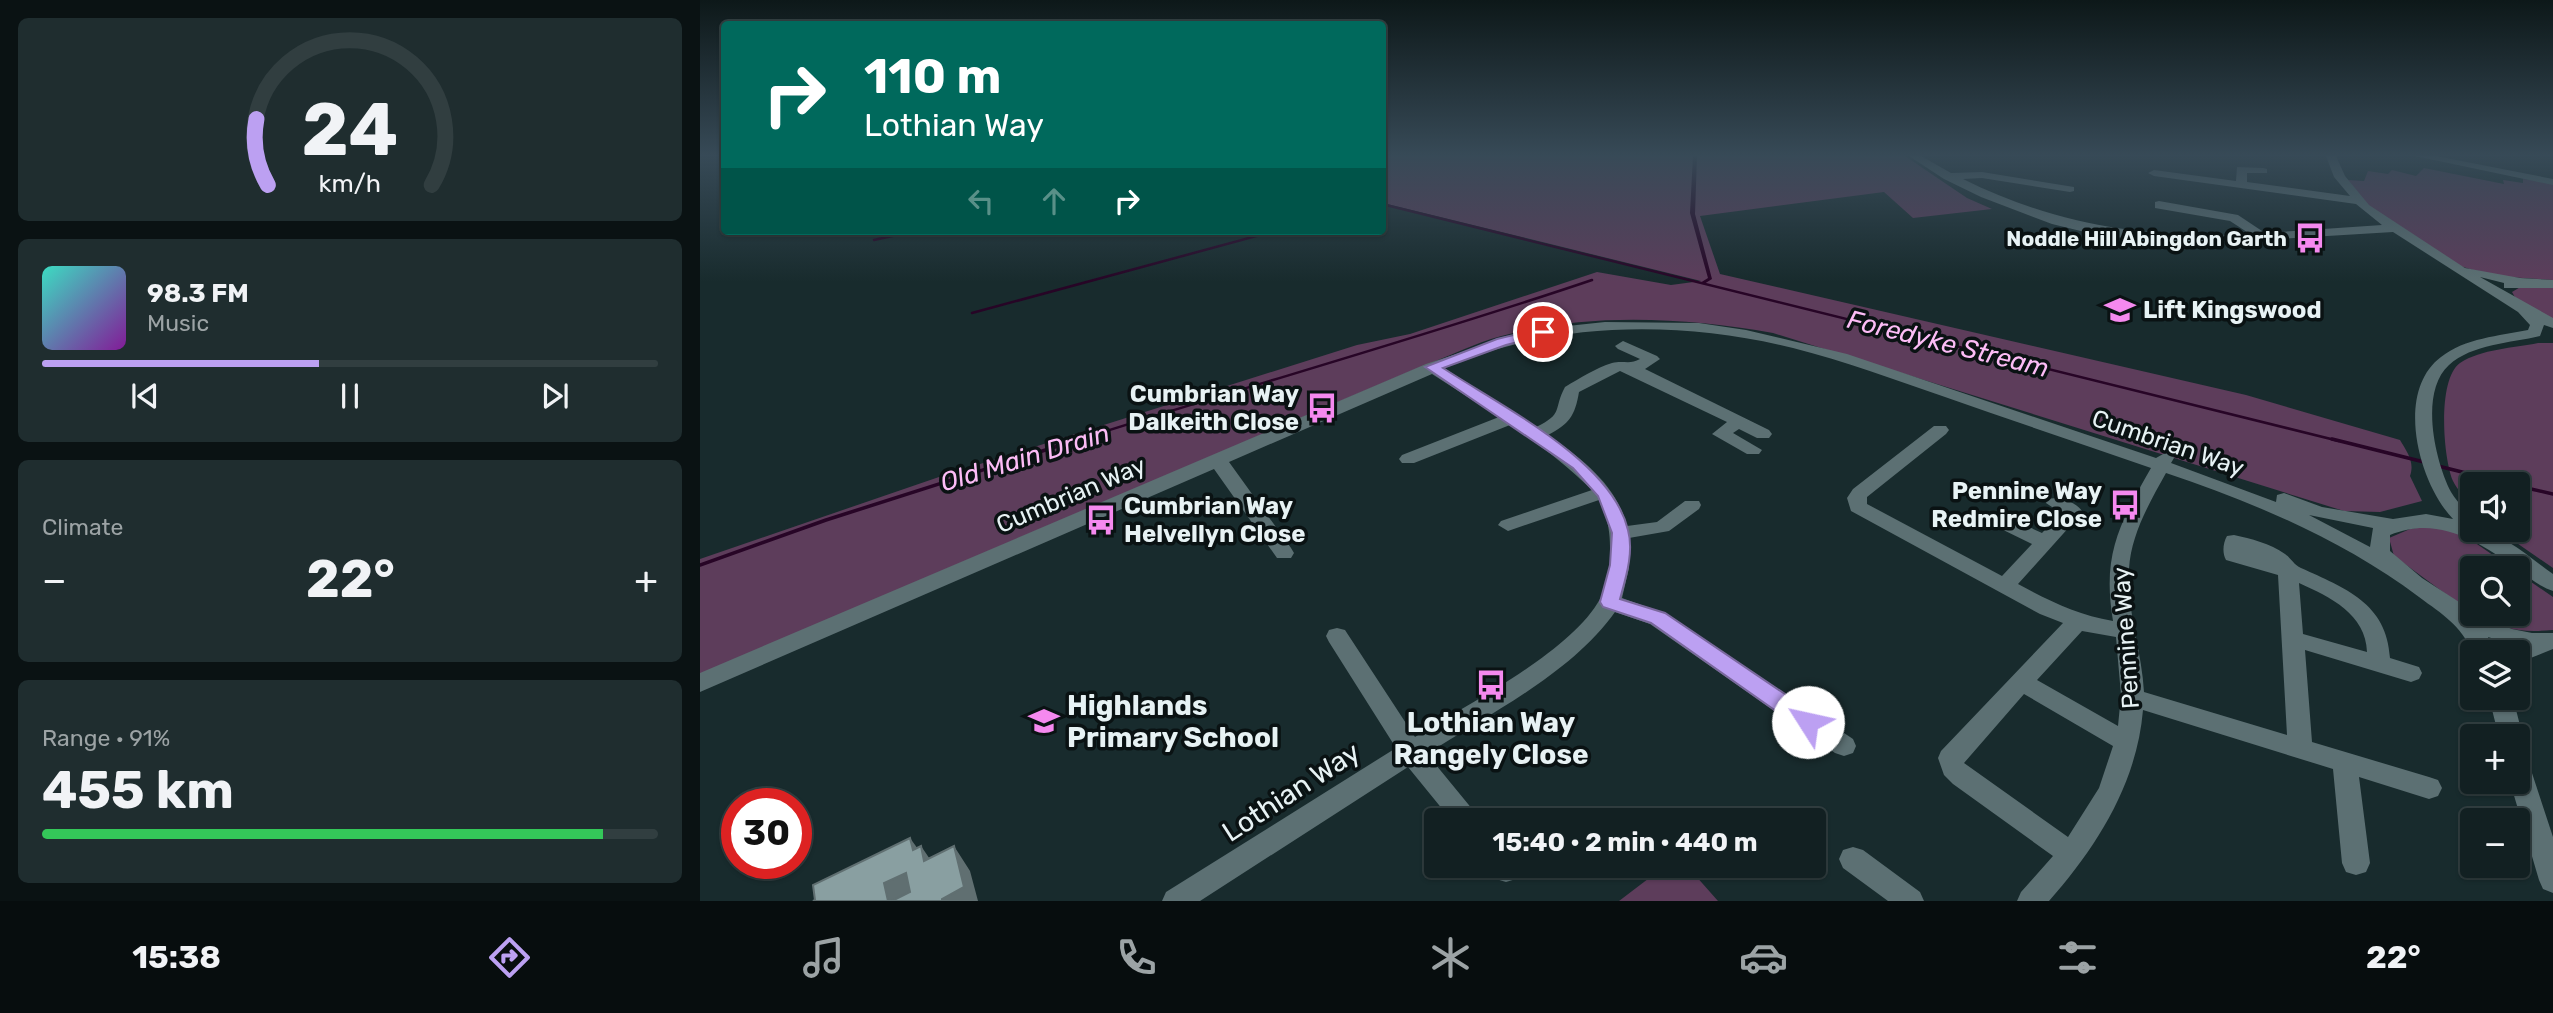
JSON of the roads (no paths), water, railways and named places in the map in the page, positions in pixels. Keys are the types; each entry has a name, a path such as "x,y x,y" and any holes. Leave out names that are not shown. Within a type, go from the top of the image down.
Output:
{"street":[{"path":"1987,198 2034,217 2093,230 2187,240 2393,228"},
{"path":"2334,198 2357,201"},
{"path":"2355,198 2393,228 2504,299 2553,324"},
{"path":"2159,205 2234,218 2262,236"},
{"path":"2446,262 2477,274 2520,282 2553,284"},
{"path":"2504,299 2502,292 2506,286 2520,282"},
{"path":"2460,507 2437,474 2424,425 2422,402 2425,387 2442,363 2479,345 2535,333 2537,324 2525,312"},
{"name":"Cumbrian Way","path":"700,682 1432,367 1501,342 1543,332 1622,324 1685,324 1790,341 2318,512 2458,527 2497,545"},
{"path":"2512,338 2553,337"},
{"path":"1623,346 1652,359 1633,369"},
{"path":"1534,435 1560,422 1567,412 1571,390 1619,366 1633,369 1763,434"},
{"name":"Lothian Way","path":"1176,901 1557,659 1584,636 1610,602 1620,565 1620,533 1611,503 1604,493 1578,465 1432,367"},
{"path":"1408,459 1510,419"},
{"path":"1738,422 1721,434 1753,450"},
{"path":"1940,430 1860,493 1856,502 1870,515 2078,621 2126,631"},
{"path":"1215,459 1228,472 1284,553"},
{"name":"Cumbrian Way","path":"2163,462 2317,526 2398,571"},
{"name":"Pennine Way","path":"2031,901 2072,855 2109,797 2128,743 2133,698 2119,563 2127,529 2163,462"},
{"path":"2437,474 2432,506 2380,532 2380,552 2398,571 2454,612 2475,633 2478,640"},
{"path":"1508,525 1531,519 1581,497 1604,493"},
{"path":"2005,585 2073,511 2055,503"},
{"path":"1620,533 1662,527 1692,505"},
{"path":"1996,519 2045,542"},
{"path":"2493,542 2553,584"},
{"path":"2300,748 2288,569 2301,573 2361,610 2381,645 2379,662"},
{"path":"1610,602 1658,618 1844,746"},
{"path":"2454,612 2503,634 2549,642"},
{"path":"2072,855 1962,777 1953,768 1950,758 2078,621"},
{"path":"1337,636 1412,750 1445,797 1456,808"},
{"path":"2294,639 2411,673"},
{"path":"2530,650 2549,642"},
{"name":"Pennine Way","path":"2021,682 2128,743"},
{"path":"2133,698 2429,789"},
{"path":"2345,763 2356,863"},
{"path":"2526,794 2553,880"},
{"path":"1853,859 1910,901"}],"waterway":[{"name":"Foredyke Stream","path":"1386,205 2339,441"},
{"path":"874,240 897,235"},
{"path":"972,313 1260,235"},
{"name":"Old Main Drain","path":"1075,441 1592,280"},
{"name":"Old Main Drain","path":"700,565 826,520 1080,439"},
{"name":"Foredyke Stream","path":"2332,439 2424,462"},
{"name":"Foredyke Stream","path":"2438,466 2462,472"},
{"name":"Foredyke Stream","path":"2530,489 2553,494"}],"place":[{"name":"Noddle Hill Abingdon Garth","path":"2310,238"},
{"name":"Lift Kingswood","path":"2120,310"},
{"name":"Cumbrian Way Dalkeith Close","path":"1322,408"},
{"name":"Pennine Way Redmire Close","path":"2125,505"},
{"name":"Cumbrian Way Helvellyn Close","path":"1101,520"},
{"name":"Lothian Way Rangely Close","path":"1491,685"},
{"name":"Highlands Primary School","path":"1044,721"}]}
